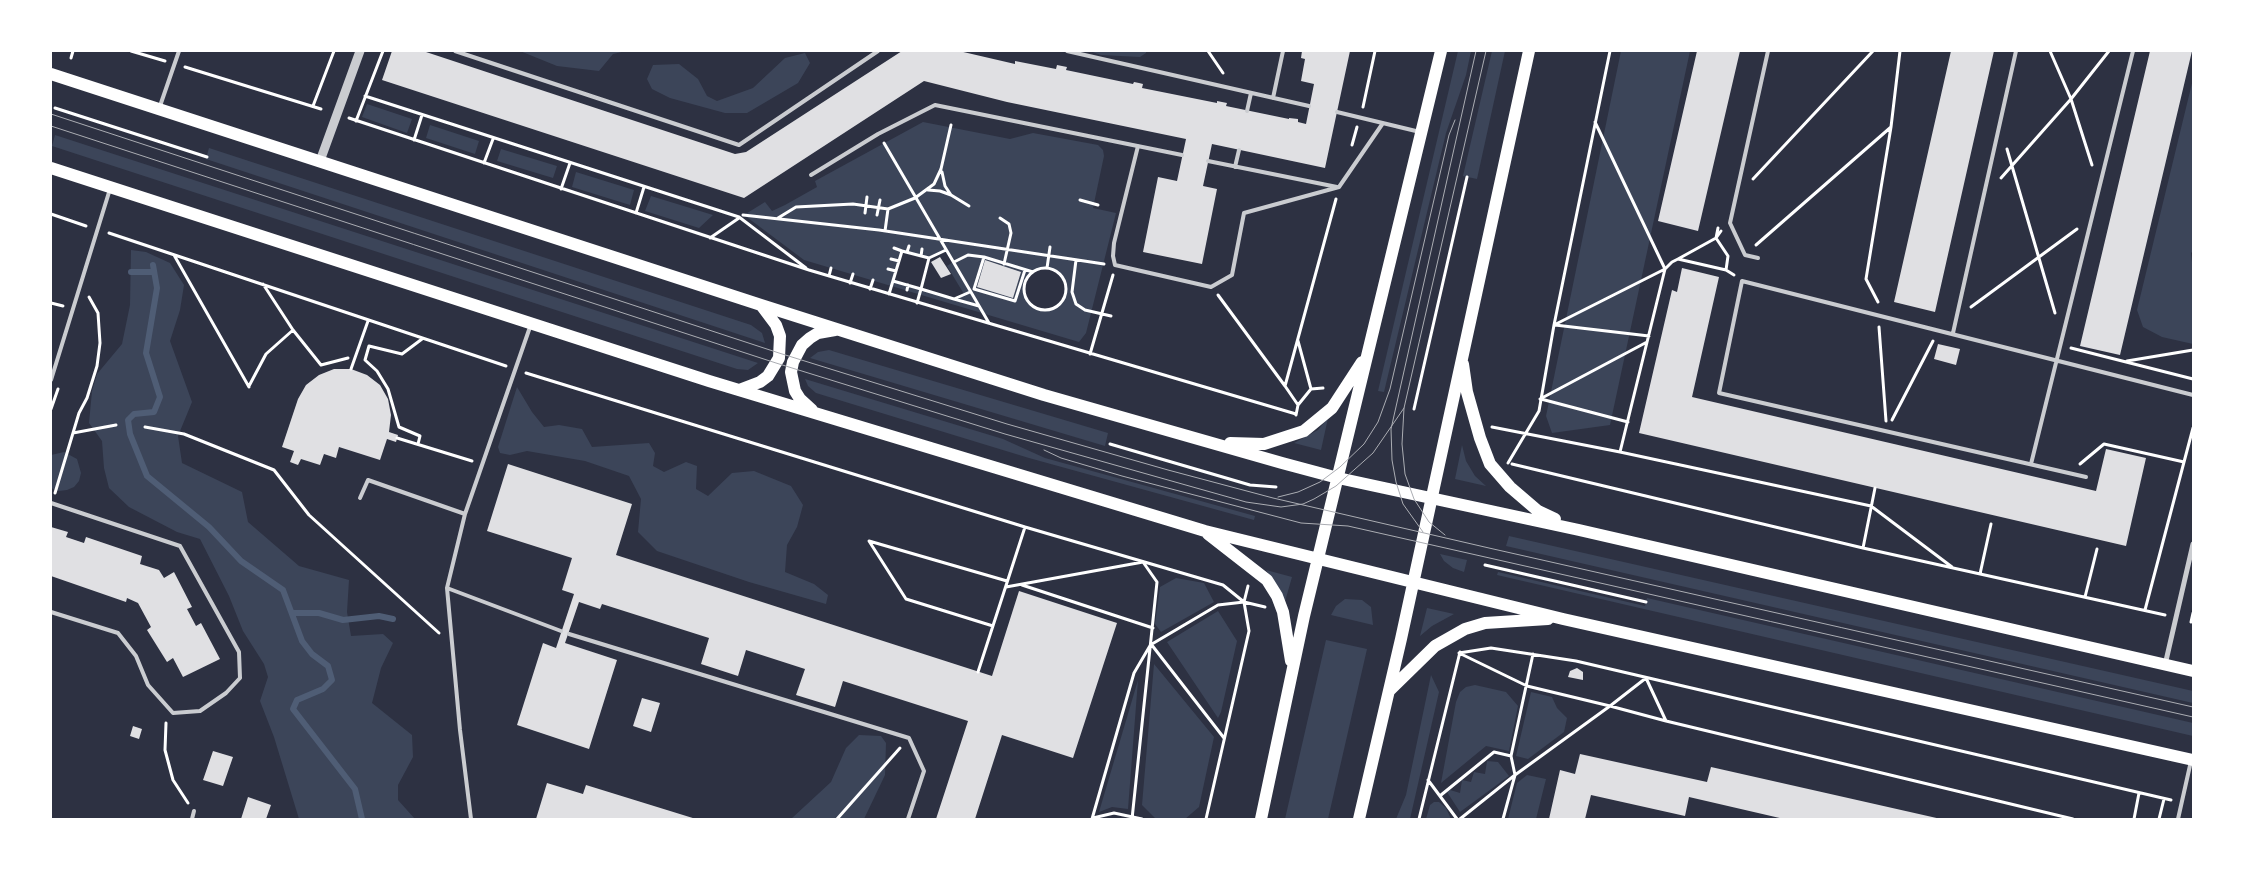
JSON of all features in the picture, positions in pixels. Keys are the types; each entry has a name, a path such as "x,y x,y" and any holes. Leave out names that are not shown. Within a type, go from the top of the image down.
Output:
{"main road":[{"path":"1261,819 1318,558 1441,51"},
{"path":"1359,819 1414,582 1529,51"},
{"path":"51,74 1044,395 1212,443 1338,478 1579,530 2193,671"},
{"path":"51,168 531,325 1205,531 1563,619 2192,759"},
{"path":"739,390 760,382 768,376 778,358 780,336 773,320 761,305"},
{"path":"824,416 807,406 795,391 791,372 793,362 802,344 810,338 828,331 847,332"},
{"path":"1212,443 1264,444 1304,431 1332,408 1369,349"},
{"path":"1462,356 1467,392 1480,438 1490,464 1510,487 1538,511 1579,530"},
{"path":"1205,531 1267,580 1277,596 1283,612 1293,668"},
{"path":"1389,691 1435,646 1465,628 1485,623 1563,619"}],"street":[{"path":"320,161 360,51"},
{"path":"2165,665 2193,544"}],"lane":[{"path":"159,108 179,51"},
{"path":"455,51 739,145 878,51"},
{"path":"1067,51 1310,106"},
{"path":"1274,98 1283,51"},
{"path":"1758,258 1745,255 1730,223 1768,51"},
{"path":"1952,333 2016,51"},
{"path":"2031,464 2100,191 2133,51"},
{"path":"1247,111 1251,93"},
{"path":"811,175 878,134 935,105 1182,155"},
{"path":"1337,112 1422,132"},
{"path":"1138,146 1114,243 1113,256 1115,265 1212,287 1232,276 1244,213 1340,187 1383,123"},
{"path":"1235,167 1239,150"},
{"path":"1208,161 1340,187"},
{"path":"51,380 111,187"},
{"path":"2086,477 1719,393 1742,281 2193,395"},
{"path":"471,819 447,588 465,514 531,325"},
{"path":"360,498 368,480 465,514"},
{"path":"51,504 180,546 240,652 240,678 226,694 200,711 173,713 148,685 136,656 118,633 51,612"},
{"path":"447,588 561,631"},
{"path":"569,634 909,738 924,771 908,819"},
{"path":"2178,819 2192,759"},
{"path":"192,819 194,811"}],"path":[{"path":"71,58 73,51"},
{"path":"130,51 321,109"},
{"path":"313,106 334,51"},
{"path":"356,121 383,51"},
{"path":"1208,51 1233,89"},
{"path":"1350,152 1375,51"},
{"path":"1506,472 1508,463 1539,411 1554,325 1610,51"},
{"path":"1751,182 1873,51"},
{"path":"1866,278 1891,127 1900,51"},
{"path":"2050,51 2071,100 2100,191"},
{"path":"1983,197 2071,100 2109,51"},
{"path":"365,96 570,164 739,217 809,270"},
{"path":"55,108 207,157"},
{"path":"414,140 422,115"},
{"path":"349,118 850,283 1296,414 1298,405 1311,389 1323,388"},
{"path":"1595,122 1666,269 1620,452"},
{"path":"1999,124 2040,255 2062,339"},
{"path":"778,218 788,210 810,205 866,205 888,209 916,198 928,190 938,177 951,125"},
{"path":"1728,256 1745,255 1891,127"},
{"path":"878,134 989,324"},
{"path":"484,164 493,139"},
{"path":"561,189 570,164"},
{"path":"941,169 943,180 951,195"},
{"path":"1414,409 1467,177"},
{"path":"636,213 644,187"},
{"path":"1285,386 1340,187"},
{"path":"928,190 940,190 969,206"},
{"path":"865,213 867,197"},
{"path":"877,215 880,200"},
{"path":"1080,200 1098,205"},
{"path":"785,205 788,210"},
{"path":"885,231 888,209"},
{"path":"1554,325 1666,269 1672,262 1716,238 1732,212"},
{"path":"51,214 515,369 1025,527 1223,585 1244,602"},
{"path":"744,215 885,231 1115,265 1090,354"},
{"path":"710,238 739,217"},
{"path":"1000,218 1009,224 1011,233 1004,264"},
{"path":"1956,318 2092,218"},
{"path":"907,252 909,246"},
{"path":"1047,268 1050,247"},
{"path":"894,248 929,258 946,250"},
{"path":"920,256 922,249"},
{"path":"889,294 902,251"},
{"path":"174,254 249,386 266,354 293,330"},
{"path":"954,263 968,255 984,257 1033,272"},
{"path":"984,257 974,289 1015,301 1024,270"},
{"path":"917,303 929,258"},
{"path":"890,259 899,261"},
{"path":"1678,259 1726,270 1742,281"},
{"path":"1076,260 1072,292 1076,304 1085,310 1111,316"},
{"path":"829,276 831,268"},
{"path":"1040,268 1047,268 1059,274 1063,280 1065,291 1063,299 1053,308 1046,310 1033,306 1028,302 1024,289 1025,282 1033,272 1040,268"},
{"path":"888,269 896,271"},
{"path":"850,283 852,274"},
{"path":"870,289 873,280"},
{"path":"893,281 979,306"},
{"path":"262,284 293,330 321,365 348,358"},
{"path":"907,290 908,285"},
{"path":"1212,287 1298,405"},
{"path":"1065,291 1072,292"},
{"path":"954,298 970,292"},
{"path":"51,504 73,433 97,366 100,343 98,313 88,296"},
{"path":"1878,315 1886,431"},
{"path":"351,369 368,321"},
{"path":"1554,325 1649,336"},
{"path":"1886,431 1938,330"},
{"path":"418,444 420,436 400,428 388,389 377,371 365,360 369,346 402,354 423,339"},
{"path":"1298,340 1311,389"},
{"path":"1540,399 1647,342"},
{"path":"2060,346 2193,379"},
{"path":"2124,362 2193,350"},
{"path":"1540,399 1628,422"},
{"path":"73,433 116,425"},
{"path":"1484,425 1871,506 1954,569"},
{"path":"145,427 184,434 274,470 309,515 452,645"},
{"path":"2146,610 2193,428"},
{"path":"397,438 461,458"},
{"path":"1110,444 1250,485 1276,487"},
{"path":"2070,473 2104,444 2184,462"},
{"path":"1508,463 1863,548 2146,610 2192,622 2193,613"},
{"path":"1863,548 1875,488"},
{"path":"1980,574 1992,524"},
{"path":"978,672 1025,527"},
{"path":"993,626 906,599 869,541 1007,582"},
{"path":"2085,597 2097,549"},
{"path":"1006,587 1143,562"},
{"path":"1132,817 1157,582 1143,562"},
{"path":"1485,565 1646,602"},
{"path":"1022,584 1153,628"},
{"path":"1201,819 1206,817 1249,630 1244,602 1248,586"},
{"path":"1142,819 1114,813 1092,818 1134,673 1151,644 1218,606 1244,602 1270,608"},
{"path":"1151,644 1224,738"},
{"path":"1459,652 1491,648 1576,661 2181,803"},
{"path":"1459,652 1527,686 2073,819"},
{"path":"1419,819 1459,652"},
{"path":"1503,819 1515,775 1511,756 1533,654"},
{"path":"1428,780 1458,819 1646,678"},
{"path":"1646,678 1666,721"},
{"path":"166,707 164,750 173,780 194,811"},
{"path":"837,819 909,738"},
{"path":"1441,795 1494,752 1511,756"},
{"path":"2134,819 2140,793"},
{"path":"2159,819 2164,799"}],"shaded area":[{"path":"520,51 626,51 613,54 599,71 557,66"},
{"path":"1090,51 1146,51 1146,53 1140,57 1101,55"},
{"path":"1458,51 1471,51 1466,75 1446,133 1384,392 1378,391"},
{"path":"1492,51 1505,51 1477,179 1463,176"},
{"path":"1621,51 1690,51 1610,425 1552,433 1546,416"},
{"path":"805,53 810,63 798,83 747,113 725,113 670,98 652,89 647,79 653,65 679,64 698,79 707,96 717,101 753,88 785,58"},
{"path":"2193,79 2193,251 2191,253 2193,271 2193,344 2162,337 2143,327 2137,310"},
{"path":"367,104 412,119 407,133 362,117"},
{"path":"923,122 1010,139 1033,133 1098,145 1103,150 1104,156 1093,208 1116,213 1086,333 1079,342 804,260 744,215 765,202 772,211 785,205 817,187 815,181","holes":["946,250 953,262 947,266 964,294 954,298 893,281 902,251 929,258","1040,268 1054,270 1059,274 1065,286 1063,299 1053,308 1046,310 1033,306 1025,295 1025,282 1034,271"]},
{"path":"430,125 479,141 475,154 426,138"},
{"path":"55,135 758,363 748,370 737,369 52,146"},
{"path":"209,148 751,325 762,333 765,343 206,159"},
{"path":"501,149 557,166 553,178 497,161"},
{"path":"576,172 634,190 630,205 572,187"},
{"path":"651,196 713,215 699,228 645,211"},
{"path":"131,250 146,252 170,263 184,285 180,310 170,341 192,402 178,436 182,463 242,492 248,522 299,566 349,580 347,612 351,636 383,634 393,643 381,668 372,703 412,735 413,757 398,785 398,800 415,819 299,819 274,737 260,701 268,677 264,664 243,631 229,596 200,539 177,532 129,507 109,488 104,468 102,441 89,423 92,391 97,374 122,344 130,305"},
{"path":"829,350 1108,433 1105,446 810,358 818,352"},
{"path":"805,379 1003,439 1045,458 1255,516 1254,520 1029,458 816,393 808,386"},
{"path":"517,387 532,412 544,427 559,425 582,429 592,447 649,443 655,453 653,466 664,472 686,462 697,466 696,489 708,496 732,473 754,471 791,486 803,505 797,527 787,545 785,572 814,584 828,595 826,604 749,582 657,551 638,532 641,499 629,476 585,461 527,451 510,455 500,453 498,447"},
{"path":"1328,418 1321,450 1294,443 1318,430"},
{"path":"1462,445 1466,461 1475,476 1486,486 1455,479"},
{"path":"64,452 77,459 81,473 79,481 74,487 59,491 51,488 51,455"},
{"path":"1509,536 2193,691 2193,703 1506,546"},
{"path":"1440,554 1467,560 1464,572 1453,568 1444,561"},
{"path":"1266,570 1292,577 1284,605 1272,578"},
{"path":"1498,572 1645,606 1647,598 2193,723 2193,736 1497,575"},
{"path":"1176,578 1204,583 1214,602 1161,632 1155,624 1160,587"},
{"path":"1345,599 1362,600 1371,607 1373,625 1331,615 1336,606"},
{"path":"1427,608 1454,614 1432,626 1420,636"},
{"path":"1218,611 1237,641 1218,718 1167,642"},
{"path":"1326,640 1367,649 1328,819 1285,819"},
{"path":"1154,664 1214,737 1199,807 1185,819 1156,819 1142,805"},
{"path":"1431,675 1439,692 1410,819 1396,819 1406,795"},
{"path":"1138,680 1128,809 1112,807 1099,812"},
{"path":"1475,685 1506,692 1518,706 1509,751 1486,746 1441,783 1456,702 1460,692 1466,687"},
{"path":"1531,692 1552,697 1557,708 1567,718 1564,732 1528,759 1516,756"},
{"path":"859,735 881,736 886,743 885,775 864,819 791,819 831,782 846,748"},
{"path":"1487,761 1498,762 1509,776 1460,812 1447,792 1450,790 1460,793 1462,780 1471,782 1474,772 1485,774"},
{"path":"1527,775 1546,779 1536,819 1508,819 1517,783"},
{"path":"1434,802 1439,802 1446,808 1451,819 1426,819 1430,805"}],"building":[{"path":"392,51 423,51 735,154 746,152 902,51 959,51 1015,64 1015,61 1056,69 1057,65 1067,67 1066,70 1133,84 1134,82 1143,84 1142,88 1217,103 1217,101 1227,103 1226,106 1289,119 1298,119 1298,122 1306,124 1314,84 1301,81 1305,59 1301,58 1302,51 1350,51 1325,168 1212,144 1203,186 1217,189 1202,264 1143,252 1158,177 1177,181 1186,139 1007,102 924,81 744,198 382,80"},
{"path":"1697,51 1740,51 1698,231 1658,221"},
{"path":"1951,51 1994,51 1935,312 1894,302"},
{"path":"2150,51 2192,51 2120,355 2080,346"},
{"path":"940,257 951,274 941,278 931,262"},
{"path":"985,260 1021,272 1013,298 977,287"},
{"path":"1682,268 1719,277 1692,397 2096,491 2106,449 2146,458 2126,546 1639,433 1672,290 1677,292"},
{"path":"1938,344 1960,349 1956,365 1934,359"},
{"path":"334,369 351,369 367,375 380,385 388,399 391,415 389,432 398,435 396,442 387,439 380,460 339,447 336,458 324,454 320,465 301,459 298,465 290,462 294,451 282,447 298,399 306,385 319,375"},
{"path":"508,464 632,504 616,555 992,676 1019,591 1117,623 1073,758 1002,735 975,819 936,819 968,721 843,681 835,707 796,695 805,669 746,650 738,676 701,664 709,638 602,604 600,609 579,602 565,643 617,660 589,749 517,725 543,643 556,648 574,594 562,590 572,558 487,531"},
{"path":"51,527 68,532 66,537 84,543 86,537 142,556 140,564 159,570 164,578 174,572 192,607 187,609 196,626 201,623 220,659 183,677 173,658 167,662 147,630 151,627 138,603 127,598 126,602 51,576"},
{"path":"1577,668 1583,672 1583,680 1568,677 1570,671"},
{"path":"642,698 660,703 651,732 633,726"},
{"path":"133,726 142,729 139,739 130,736"},
{"path":"213,751 233,757 223,786 203,780"},
{"path":"1580,754 1707,782 1711,767 1941,819 1784,819 1689,797 1685,816 1591,795 1585,819 1549,819 1560,770 1575,774"},
{"path":"547,783 583,794 586,785 696,819 536,819"},
{"path":"248,797 271,805 266,819 241,819"}],"waterway":[{"path":"153,265 157,288 146,353 160,397 154,412 134,414 128,420 130,434 147,476 209,527 241,561 283,590 302,641 312,654 328,666 332,680 323,689 297,700 293,709 355,789 362,819"},
{"path":"131,272 152,272"},
{"path":"292,613 319,613 343,620 379,616 393,619"}],"tram line":[{"path":"1423,532 1403,504 1396,482 1392,460 1391,429 1476,51"},
{"path":"1445,535 1429,522 1414,499 1405,474 1402,444 1404,408 1486,51"},
{"path":"51,114 779,353 1007,424 1168,470 1273,498 1489,548 2193,707"},
{"path":"1278,497 1298,492 1320,482 1340,467 1364,444 1378,422 1390,389 1449,135 1455,120"},
{"path":"51,126 776,363 1005,434 1246,502 1281,507 1303,504 1336,486 1373,453 1404,408"},
{"path":"1044,450 1061,458 1122,476 1301,523 1348,526 2193,717"}]}
